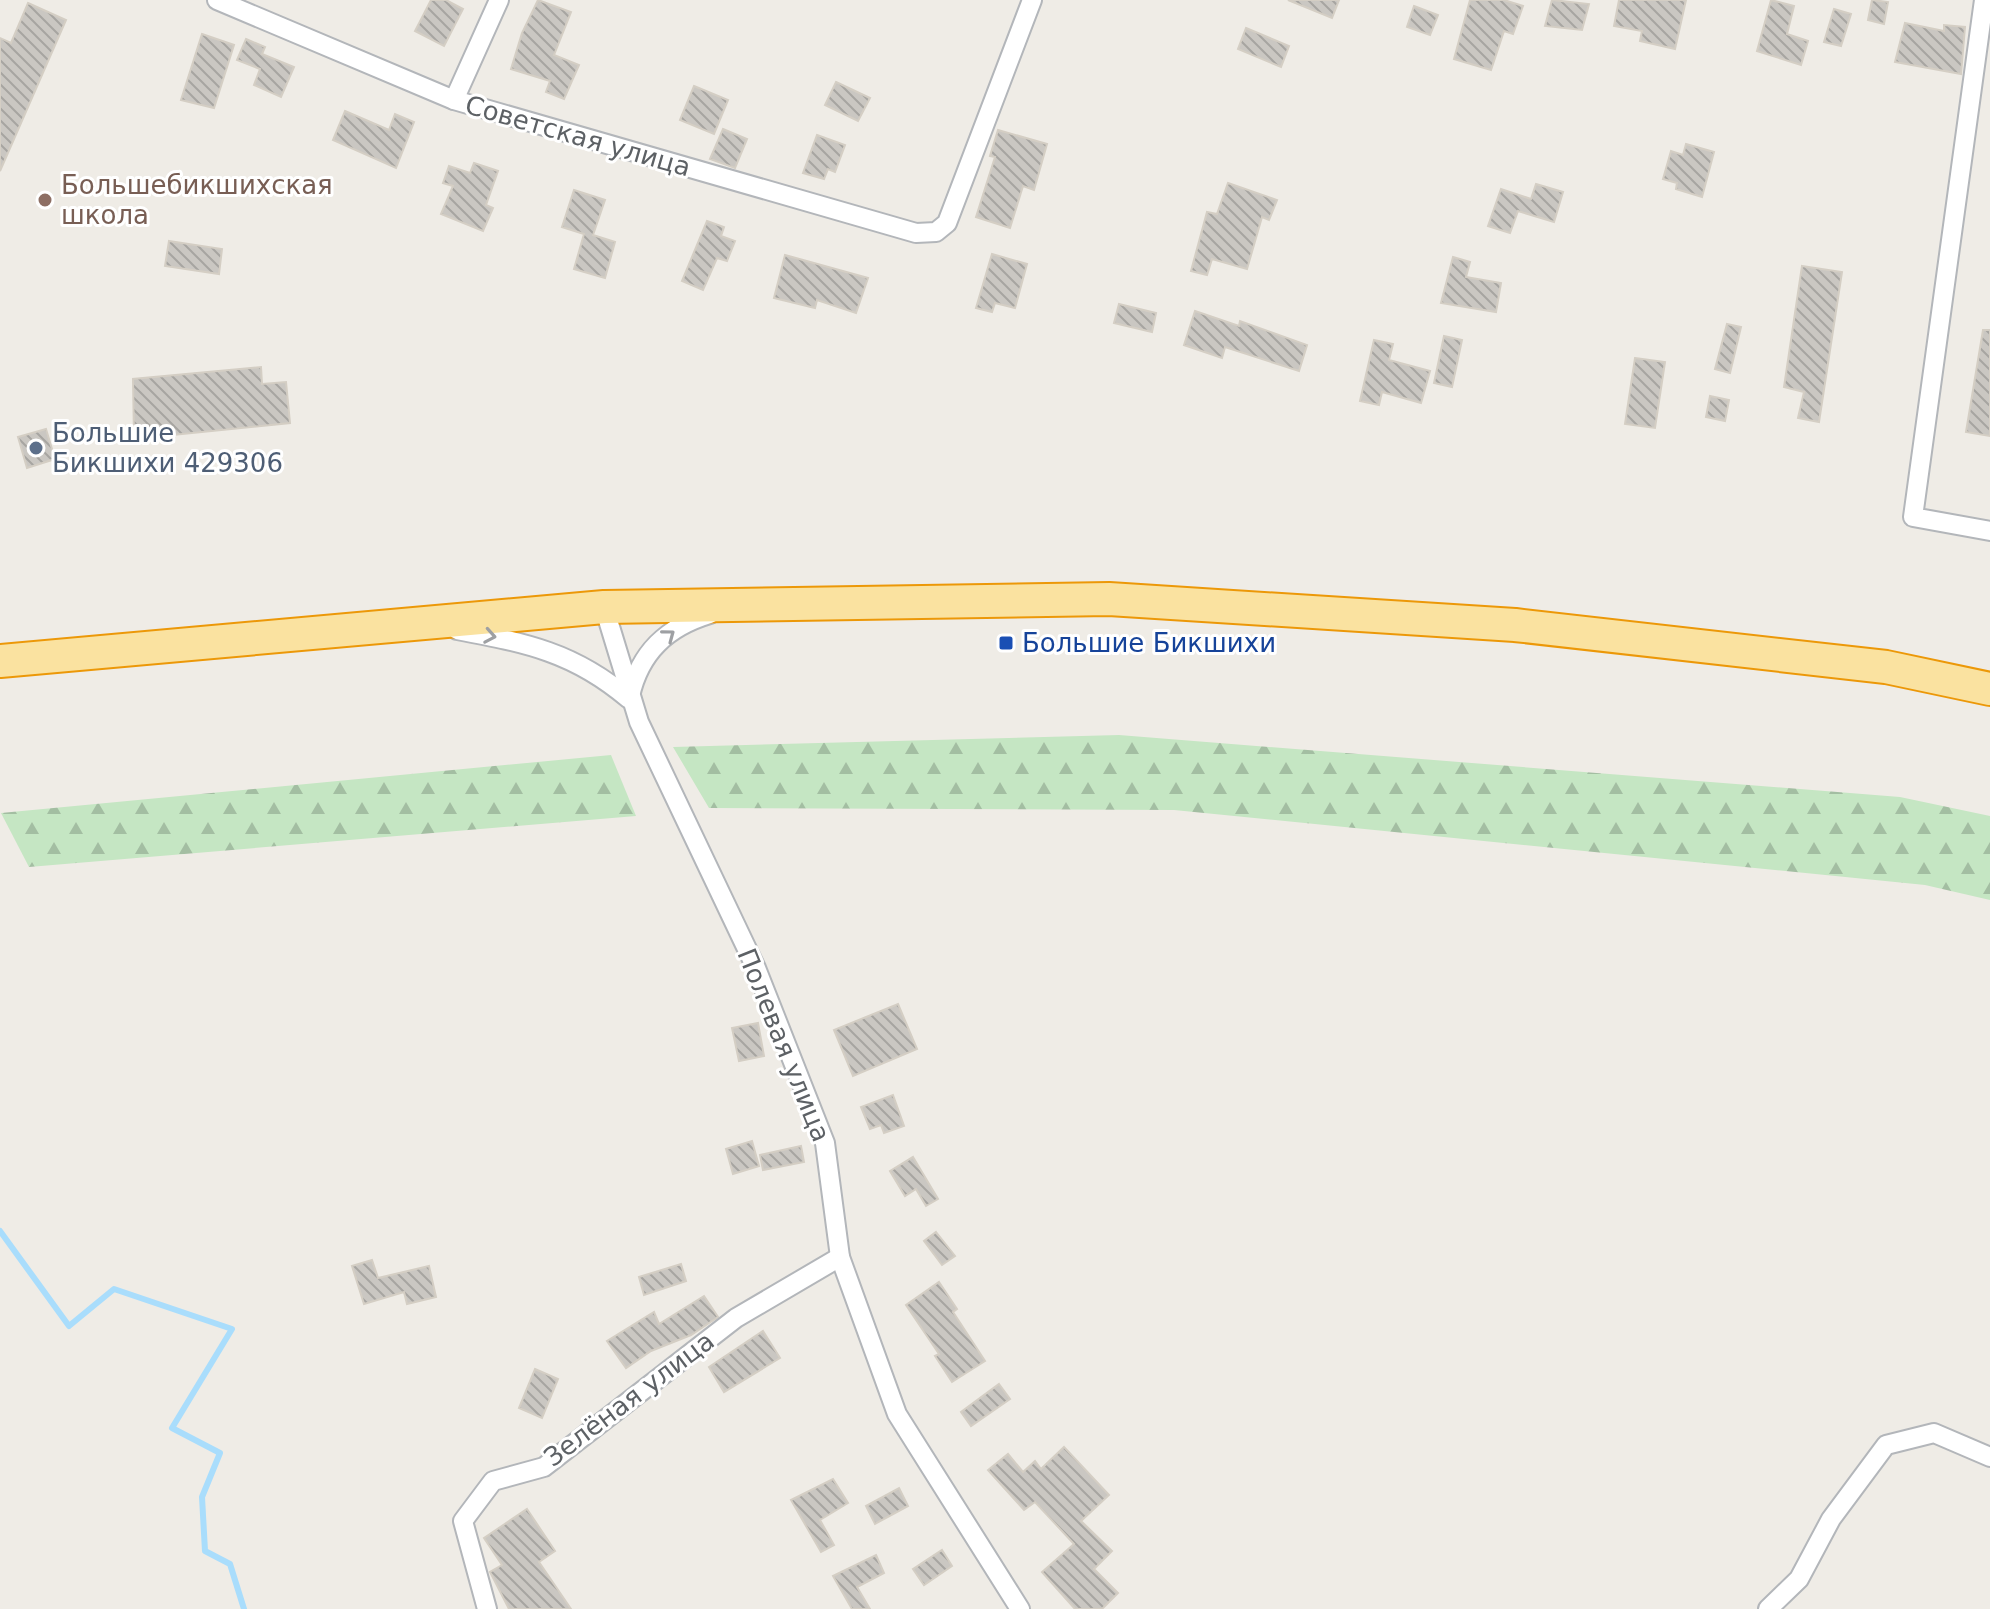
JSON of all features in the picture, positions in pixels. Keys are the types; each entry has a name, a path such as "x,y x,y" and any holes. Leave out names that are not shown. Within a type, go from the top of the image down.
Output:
{"highway":[{"path":"0,661 604,607 1109,599 1515,625 1886,667 1990,689"}],"street":[{"name":"Советская улица","path":"217,0 454,100 916,233 936,232 947,223 1032,0"},
{"path":"454,100 499,0"},
{"path":"1984,0 1984,45 1913,517 1990,531"},
{"path":"414,622 543,647 604,678 629,699 635,672 646,653 689,620 741,604"},
{"name":"Полевая улица","path":"604,607 629,699 756,968 825,1143 840,1257 897,1414 1020,1609"},
{"name":"Зелёная улица","path":"487,1609 463,1521 493,1481 544,1467 736,1318 840,1257"},
{"path":"1768,1609 1799,1579 1831,1519 1886,1445 1934,1433 1984,1454"}],"green space":[{"path":"1119,735 1900,797 1990,816 1990,900 1925,885 1174,810 709,808 673,747"},
{"path":"611,755 636,816 29,867 1,813"}],"building":[{"path":"431,0 446,0 463,9 444,46 415,31"},
{"path":"538,0 571,12 554,55 579,65 564,99 546,92 550,81 511,69 522,33"},
{"path":"1288,0 1339,0 1332,18"},
{"path":"1470,0 1504,0 1523,6 1513,34 1504,31 1491,70 1454,59"},
{"path":"1552,0 1589,4 1582,30 1545,26"},
{"path":"1619,0 1686,0 1675,49 1640,41 1642,31 1614,26"},
{"path":"1771,0 1794,6 1787,34 1808,41 1801,65 1757,51"},
{"path":"1872,0 1888,2 1884,24 1868,20"},
{"path":"28,3 66,20 0,171 0,38 11,43"},
{"path":"1414,6 1438,15 1430,35 1407,27"},
{"path":"1834,9 1851,14 1841,46 1824,42"},
{"path":"1905,23 1944,31 1944,25 1965,27 1961,74 1895,62"},
{"path":"1246,28 1289,46 1281,67 1238,49"},
{"path":"202,34 234,45 214,108 181,100"},
{"path":"246,39 265,47 262,54 294,67 281,97 254,85 260,69 237,60"},
{"path":"836,82 870,98 858,121 825,105"},
{"path":"694,86 728,100 714,134 680,120"},
{"path":"345,111 389,130 395,114 414,122 396,168 333,140"},
{"path":"723,129 747,139 735,168 710,159"},
{"path":"998,130 1047,144 1034,190 1023,186 1010,228 976,217 995,157 990,156"},
{"path":"817,135 845,145 835,172 828,169 824,179 803,173"},
{"path":"1686,144 1714,152 1702,197 1676,189 1677,183 1663,179 1671,151 1683,155"},
{"path":"474,163 498,171 486,205 493,208 483,231 441,214 453,186 443,183 449,166 470,173"},
{"path":"1228,183 1277,200 1269,220 1262,217 1247,269 1212,259 1207,275 1191,271 1207,212 1217,214"},
{"path":"1536,184 1563,192 1554,222 1518,211 1510,233 1488,226 1501,189 1531,199"},
{"path":"574,190 605,200 593,235 615,242 605,278 574,269 584,234 562,227"},
{"path":"707,221 724,227 721,236 735,241 727,261 717,258 703,290 682,281"},
{"path":"169,241 222,249 219,274 165,266"},
{"path":"992,254 1027,264 1015,308 995,303 992,312 976,308"},
{"path":"785,255 868,278 856,313 817,300 815,308 774,298"},
{"path":"1453,257 1470,262 1466,277 1501,283 1496,312 1441,303"},
{"path":"1802,266 1842,272 1819,422 1798,418 1804,392 1784,387"},
{"path":"1119,304 1156,313 1152,332 1114,323"},
{"path":"1195,311 1239,326 1240,321 1307,345 1299,371 1225,347 1222,358 1184,345"},
{"path":"1727,324 1741,327 1730,373 1715,369"},
{"path":"1983,330 1990,330 1990,436 1966,432"},
{"path":"1444,336 1462,340 1452,387 1434,383"},
{"path":"1374,340 1393,344 1389,360 1430,371 1421,403 1382,392 1379,405 1360,401"},
{"path":"1635,358 1665,362 1655,428 1625,424"},
{"path":"261,367 262,384 286,382 290,423 134,439 133,379"},
{"path":"1710,396 1729,400 1725,421 1706,417"},
{"name":"Большие Бикшихи 429306","path":"46,429 55,459 27,468 18,437"},
{"path":"898,1004 917,1049 853,1076 834,1030"},
{"path":"758,1023 764,1056 739,1061 732,1028"},
{"path":"893,1095 904,1126 884,1133 881,1125 870,1129 861,1107"},
{"path":"752,1141 759,1166 733,1174 726,1149"},
{"path":"801,1146 804,1162 763,1170 760,1155"},
{"path":"913,1157 938,1199 926,1206 916,1189 905,1196 890,1171"},
{"path":"936,1232 955,1256 942,1265 924,1241"},
{"path":"372,1260 378,1278 429,1266 436,1297 407,1304 404,1292 364,1304 352,1266"},
{"path":"681,1264 686,1281 644,1295 639,1277"},
{"path":"939,1282 957,1309 953,1312 985,1361 952,1382 935,1356 939,1354 906,1305"},
{"path":"704,1296 718,1317 691,1335 651,1351 626,1368 607,1341 654,1312 659,1324"},
{"path":"763,1331 780,1358 724,1392 709,1367"},
{"path":"535,1369 558,1379 542,1418 519,1408"},
{"path":"999,1384 1010,1399 971,1426 961,1412"},
{"path":"1064,1447 1109,1495 1081,1521 1112,1551 1094,1569 1118,1593 1102,1609 1075,1609 1042,1572 1074,1544 1035,1502 1024,1510 988,1470 1008,1454 1023,1472 1035,1461 1041,1469"},
{"path":"833,1479 848,1503 820,1520 834,1545 821,1552 791,1500"},
{"path":"899,1488 908,1506 875,1524 866,1506"},
{"path":"527,1509 555,1551 539,1562 571,1609 509,1609 490,1572 502,1565 484,1538"},
{"path":"942,1550 952,1566 924,1585 913,1569"},
{"path":"876,1555 884,1573 857,1587 870,1609 852,1609 833,1576"}],"waterway":[{"path":"0,1231 69,1326 114,1289 232,1329 172,1428 220,1453 202,1497 205,1551 230,1564 244,1609"}],"place":[{"name":"Большебикшихская школа","path":"45,200"},
{"name":"Большие Бикшихи 429306","path":"36,448"},
{"name":"Большие Бикшихи","path":"1006,643"}]}
